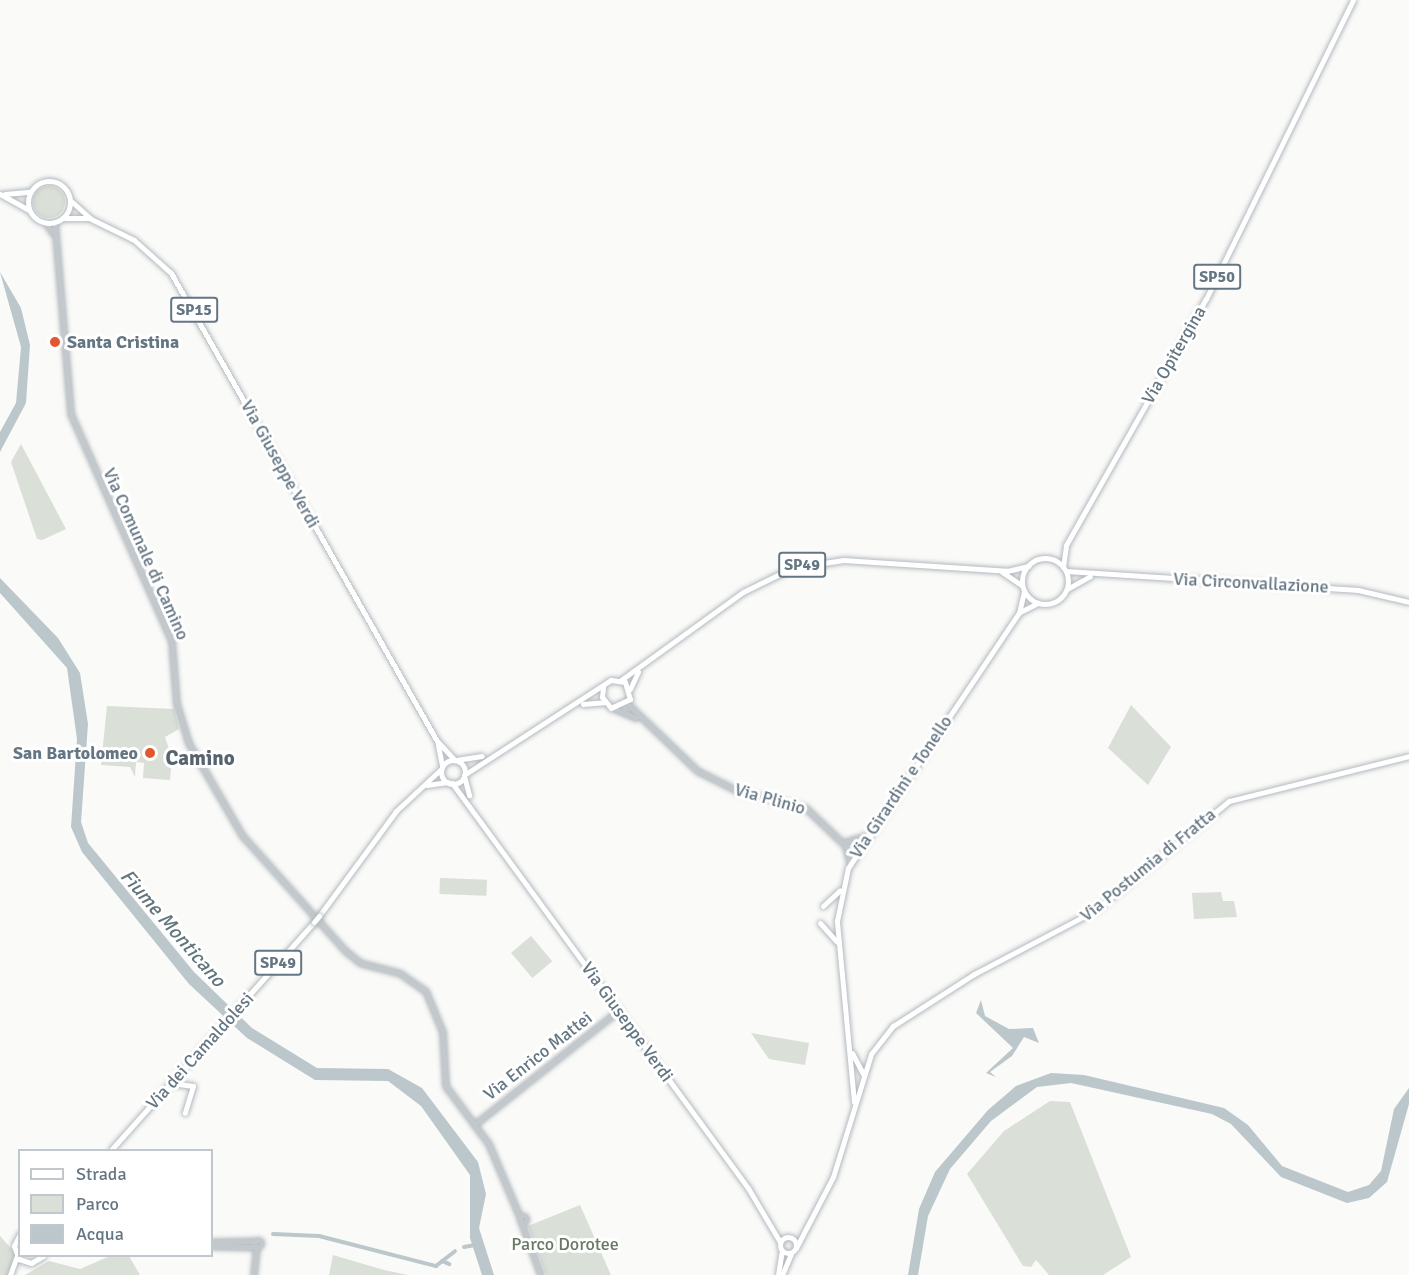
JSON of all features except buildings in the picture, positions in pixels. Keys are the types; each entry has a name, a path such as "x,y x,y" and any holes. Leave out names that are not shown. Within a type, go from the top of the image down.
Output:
{"main road":[{"name":"Via Opitergina","path":"1048,559 1066,545 1206,299 1353,0"},
{"name":"SP15","path":"0,193 30,192 50,180 62,185 70,200 91,219"},
{"path":"29,210 30,192"},
{"name":"SP15","path":"0,193 46,223 62,219 91,219"},
{"path":"62,219 70,200"},
{"name":"Via Giuseppe Verdi","path":"91,219 154,255 184,293 437,741 456,760 477,813"},
{"name":"Via Opitergina","path":"1064,569 1066,545"},
{"path":"1048,559 1064,569 1067,589"},
{"name":"SP49","path":"426,785 450,783 464,776 489,754 578,706 603,687 641,668 752,586 802,565 854,560 994,570 1028,566 1048,559"},
{"path":"1023,589 1028,566"},
{"name":"Via Circonvallazione","path":"1064,569 1091,576 1358,590 1409,602"},
{"name":"SP49","path":"994,570 1023,589 1038,603"},
{"path":"1038,603 1052,603 1067,589 1091,576"},
{"name":"Via Girardini e Tonello","path":"854,1111 851,1051 839,946 842,889 850,862 1019,613 1023,589"},
{"name":"Via Girardini e Tonello","path":"1019,613 1038,603"},
{"name":"SP49","path":"627,703 630,689 641,668"},
{"path":"621,680 630,689"},
{"path":"603,687 604,702 613,708 627,703"},
{"name":"SP49","path":"578,706 604,702"},
{"name":"Via Giuseppe Verdi","path":"437,741 442,767 450,783 477,813 777,1230 782,1251"},
{"name":"SP49","path":"442,767 456,760 489,754"},
{"name":"Via Postumia di Fratta","path":"780,1275 833,1177 871,1054 893,1026 974,974 1094,911 1229,801 1409,756"},
{"name":"Via dei Camaldolesi","path":"112,1149 314,922 396,811 426,785 442,767"},
{"path":"823,906 842,889"},
{"path":"820,922 839,946"},
{"name":"Via Girardini e Tonello","path":"851,1051 864,1076"},
{"path":"854,1057 871,1054"},
{"path":"852,1070 864,1076"},
{"path":"171,1084 193,1086 185,1113"},
{"path":"780,1242 807,1227"},
{"name":"Via Giuseppe Verdi","path":"777,1230 789,1237"},
{"path":"789,1237 796,1248"},
{"path":"11,1275 17,1256 14,1246 18,1238"},
{"path":"780,1275 782,1251 791,1254"},
{"path":"18,1257 26,1262"},
{"path":"11,1275 26,1262 40,1257"}],"street":[{"name":"Via Comunale di Camino","path":"55,222 54,238 71,414 172,641 177,704 187,740 243,836 346,951 361,963 400,973 426,992 443,1032 446,1086 494,1153 522,1219 542,1275"},
{"name":"Via Comunale di Camino","path":"46,223 54,238"},
{"name":"Via Plinio","path":"627,703 638,719 698,771 738,791 806,808 844,843 857,849"},
{"name":"Via Plinio","path":"613,708 638,719"},
{"path":"850,862 844,843 866,836"},
{"name":"Via Enrico Mattei","path":"474,1125 619,1010"},
{"path":"213,1244 258,1245 254,1275"}],"green space":[{"path":"49,186 60,191 65,202 60,213 49,218 38,213 33,202 38,191"},
{"path":"21,444 66,529 42,540 37,539 11,462"},
{"path":"1131,705 1171,747 1148,785 1108,748"},
{"path":"107,706 174,709 179,729 165,737 172,758 170,780 143,778 144,763 136,762 135,777 130,767 101,765"},
{"path":"440,878 487,880 486,896 439,894"},
{"path":"1221,892 1223,901 1234,901 1237,917 1194,919 1192,893"},
{"path":"531,936 552,961 532,978 511,953"},
{"path":"751,1033 809,1043 805,1065 769,1059"},
{"path":"1050,1101 1070,1102 1131,1257 1103,1275 1049,1275 1036,1260 1031,1267 1023,1266 967,1174 1004,1131"},
{"name":"Parco Dorotee","path":"580,1205 611,1275 546,1275 528,1226"},
{"path":"0,1236 15,1253 10,1275 0,1275"},
{"path":"333,1255 384,1270 408,1275 329,1275"},
{"path":"108,1257 130,1257 140,1275 25,1275 49,1261 80,1269"}],"water":[{"path":"0,272 21,308 30,345 26,403 0,452 0,432 16,403 21,347"},
{"path":"0,578 58,638 80,673 88,724 81,822 88,843 194,972 252,1028 317,1068 388,1069 422,1088 478,1162 486,1194 479,1228 494,1275 482,1275 470,1238 470,1175 421,1106 388,1081 315,1080 247,1038 189,984 82,852 71,827 77,739 67,668 0,593"},
{"path":"981,1000 985,1016 1009,1029 1033,1028 1039,1043 1024,1037 1012,1056 990,1072 996,1077 986,1073 1013,1048 976,1013"},
{"path":"1051,1073 1084,1075 1224,1108 1248,1125 1282,1166 1348,1192 1369,1185 1381,1171 1394,1109 1409,1088 1409,1104 1387,1182 1369,1198 1347,1203 1281,1177 1231,1124 1212,1114 1071,1083 1037,1087 991,1121 950,1169 928,1216 918,1275 908,1275 919,1209 935,1172 988,1110 1016,1086"}],"waterway":[{"path":"273,1234 319,1236 436,1266 455,1251"},
{"path":"464,1247 475,1245"},
{"path":"442,1261 449,1264"}],"place":[{"name":"Santa Cristina","path":"55,342"},
{"name":"San Bartolomeo","path":"150,753"}],"district":[{"name":"Camino","path":"200,758"}],"water label":[{"name":"Fiume Monticano","path":"173,928"}]}
